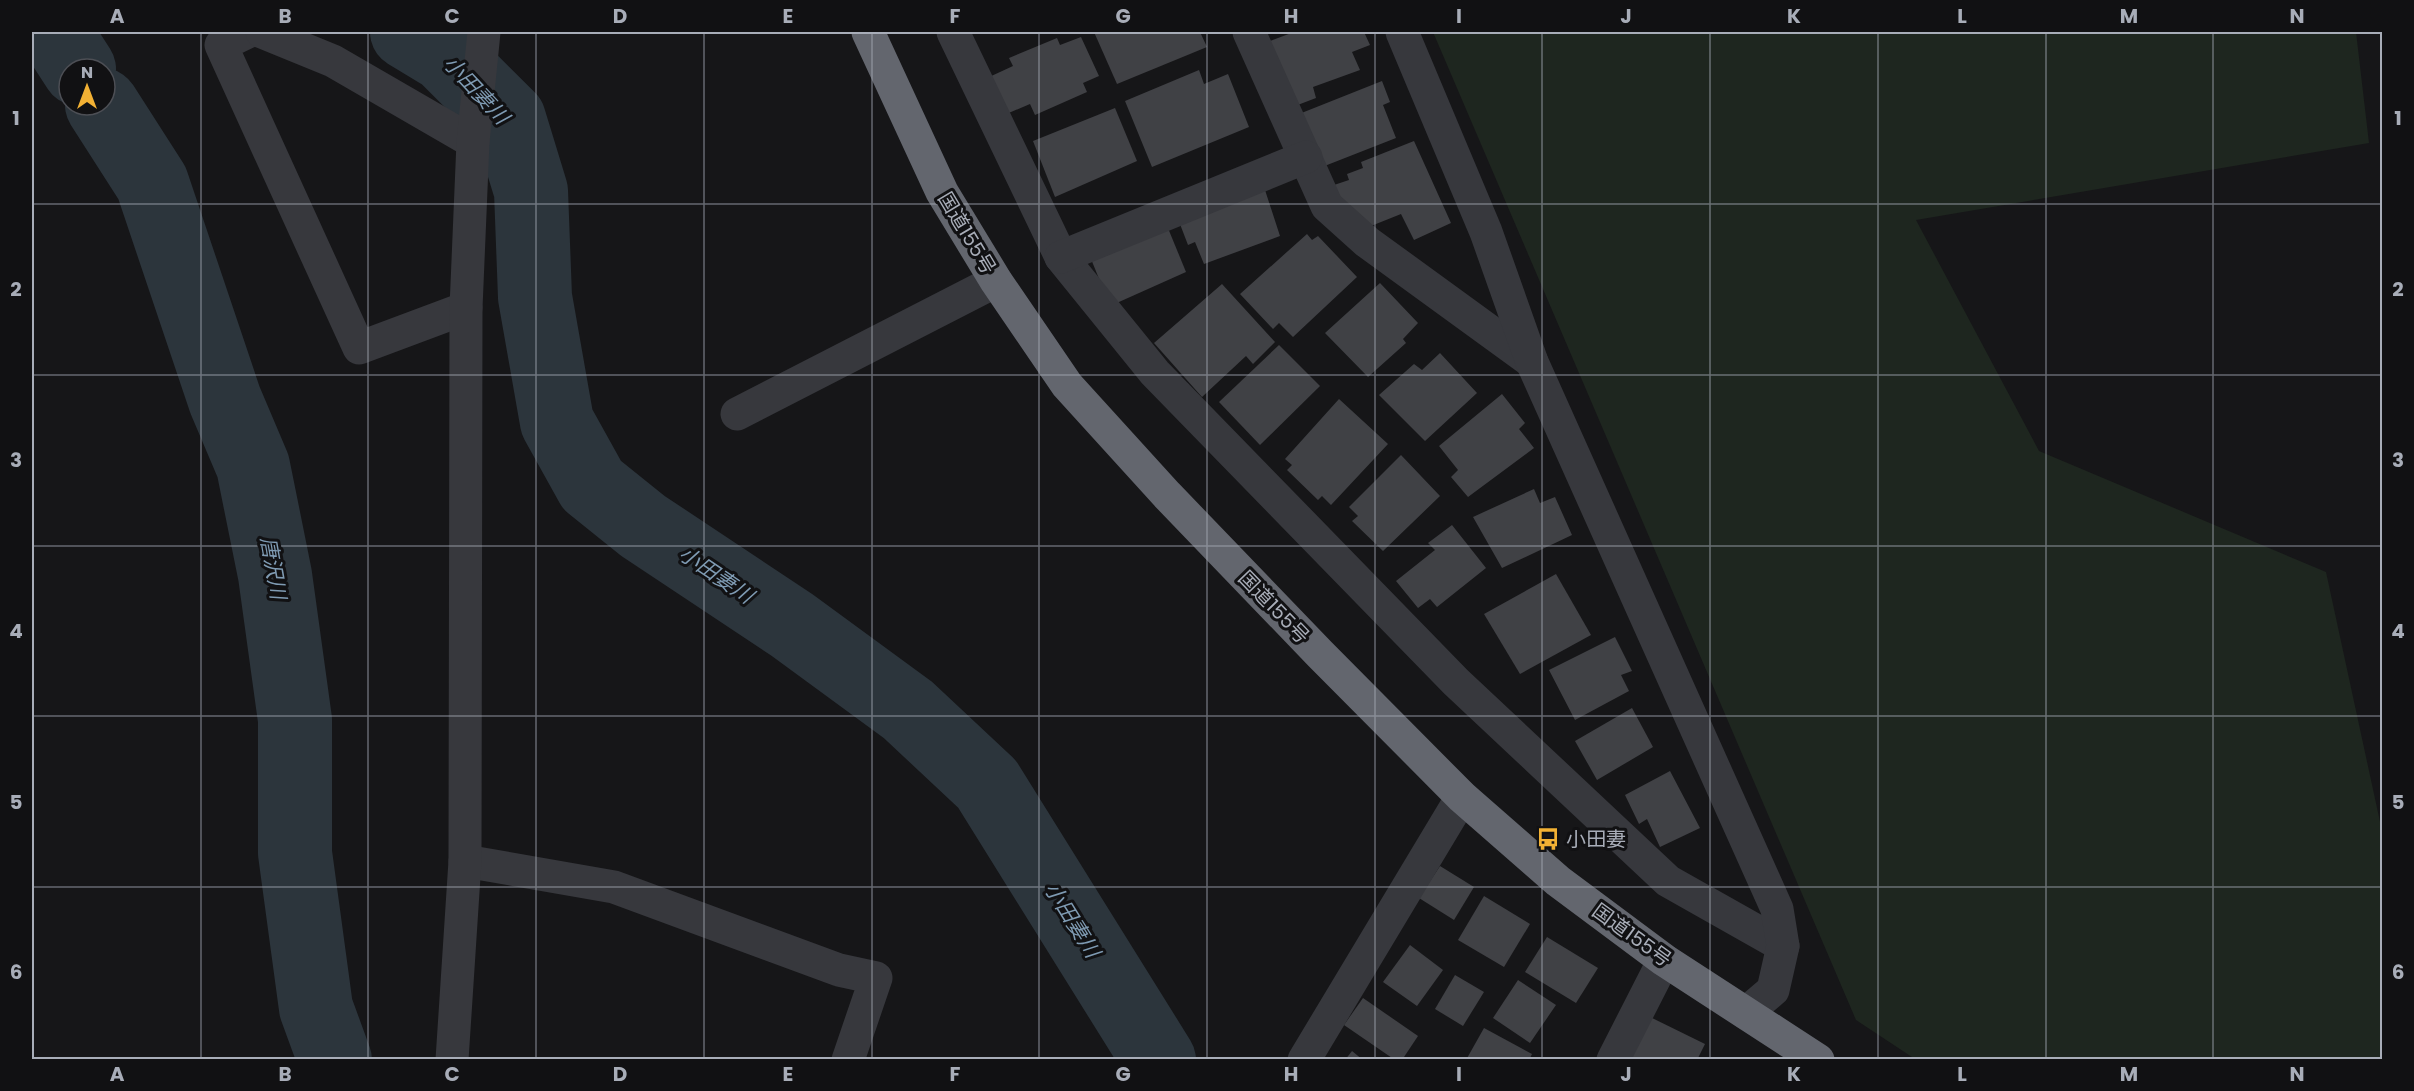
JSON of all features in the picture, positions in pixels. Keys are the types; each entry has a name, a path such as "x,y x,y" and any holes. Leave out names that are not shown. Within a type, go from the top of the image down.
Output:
{"highway":[{"name":"国道155号","path":"868,32 942,192 996,281 1067,385 1167,495 1462,797 1558,880 1664,960 1818,1059"}],"street":[{"path":"248,32 221,45 359,348 466,308"},
{"path":"262,32 333,61 474,132"},
{"path":"953,32 1061,257 1155,373 1456,682 1668,880 1783,946"},
{"path":"1249,32 1327,206 1366,242 1532,362"},
{"path":"1402,32 1486,232 1532,362 1777,909 1783,946 1773,990 1746,1013"},
{"path":"452,1059 465,861 466,308 474,132 484,38"},
{"path":"1061,257 1306,158"},
{"path":"737,414 996,281"},
{"path":"1304,1059 1462,797"},
{"path":"465,861 614,887 839,970 876,978 848,1059"},
{"path":"1613,1059 1664,960"}],"shaded area":[{"path":"1433,32 2356,32 2369,143 1916,220 2039,451 2326,572 2382,831 2382,1059 1915,1059 1856,1020"}],"building":[{"path":"1094,32 1200,32 1207,47 1117,84"},
{"path":"1294,32 1364,32 1370,45 1352,52 1360,70 1313,87 1316,98 1295,106 1267,42"},
{"path":"1081,37 1099,76 1083,83 1087,92 1035,115 1030,104 1004,115 987,78 1013,66 1009,58 1057,38 1060,45"},
{"path":"1199,70 1204,84 1228,74 1249,127 1152,167 1125,101"},
{"path":"1382,81 1390,102 1383,105 1396,138 1322,167 1299,114"},
{"path":"1115,108 1137,161 1055,197 1033,141"},
{"path":"1414,141 1451,223 1414,240 1401,214 1366,228 1325,188 1349,180 1347,174 1363,168 1361,162"},
{"path":"1265,190 1280,236 1204,264 1195,242 1188,245 1175,211"},
{"path":"1163,216 1186,272 1110,306 1087,249"},
{"path":"1307,234 1312,240 1318,236 1357,277 1293,337 1279,323 1273,329 1240,294"},
{"path":"1380,283 1418,323 1403,339 1406,343 1368,377 1325,333"},
{"path":"1222,284 1275,342 1253,364 1246,356 1202,397 1154,343"},
{"path":"1279,345 1320,386 1260,445 1219,402"},
{"path":"1440,353 1477,393 1425,441 1379,395 1414,364 1422,370"},
{"path":"1502,394 1525,423 1519,429 1534,448 1468,497 1451,477 1458,470 1439,446"},
{"path":"1339,399 1388,444 1331,505 1322,496 1318,500 1287,470 1292,465 1285,459"},
{"path":"1401,455 1440,496 1383,551 1352,521 1358,516 1349,507"},
{"path":"1534,489 1540,503 1555,497 1572,535 1502,568 1473,517"},
{"path":"1452,525 1486,568 1437,607 1430,599 1418,608 1396,581 1435,550 1428,543"},
{"path":"1556,574 1591,635 1520,674 1484,614"},
{"path":"1615,637 1632,671 1621,675 1629,691 1575,720 1549,670"},
{"path":"1632,708 1653,747 1597,780 1575,741"},
{"path":"1670,771 1700,828 1660,847 1647,819 1639,824 1625,795"},
{"path":"1440,866 1474,887 1454,920 1419,898"},
{"path":"1484,896 1530,924 1504,967 1458,940"},
{"path":"1547,937 1598,968 1576,1003 1525,972"},
{"path":"1410,945 1443,970 1417,1006 1383,982"},
{"path":"1455,975 1484,992 1463,1026 1435,1009"},
{"path":"1518,980 1556,1005 1530,1043 1493,1018"},
{"path":"1363,998 1418,1036 1402,1060 1395,1060 1344,1025"},
{"path":"1648,1016 1705,1044 1697,1060 1632,1060 1627,1057"},
{"path":"1484,1028 1532,1054 1529,1060 1466,1060"},
{"path":"1352,1051 1363,1060 1345,1060"}],"waterway":[{"name":"唐沢川","path":"55,32 71,57"},
{"name":"小田妻川","path":"407,32 445,55 509,119 531,191 535,297 557,422 592,485 643,526 792,625 908,710 987,784 1159,1060"},
{"name":"唐沢川","path":"110,117 152,183 225,400 253,466 275,575 295,720 295,853 316,1008 335,1060"}],"place":[{"name":"小田妻","path":"1548,839"}]}
